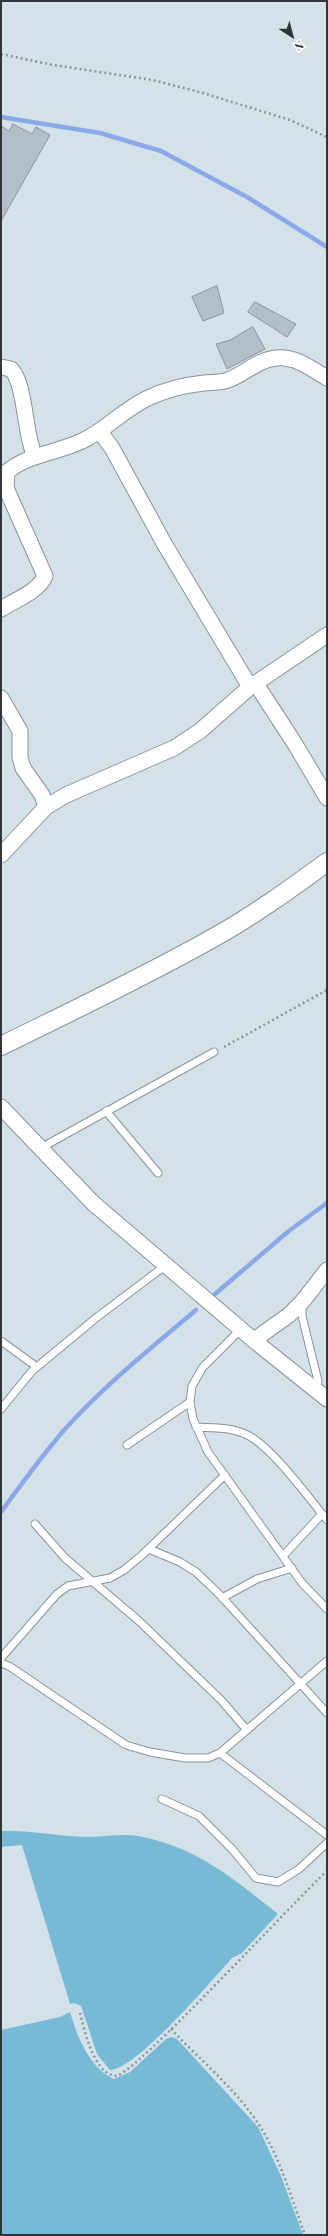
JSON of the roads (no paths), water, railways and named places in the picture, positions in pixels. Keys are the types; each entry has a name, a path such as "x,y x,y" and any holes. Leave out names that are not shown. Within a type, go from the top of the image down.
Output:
{"street":[{"path":"1,609 28,593 43,581 45,576 6,488 7,472 24,460 81,442 100,432 147,398 188,385 228,380 263,361 276,358 295,360 327,378"},
{"path":"1,367 11,369 19,383 27,432 35,457"},
{"path":"100,432 112,448 165,545 253,686 296,744 327,798"},
{"path":"1,855 46,807 73,792 174,748 200,731 253,686 327,635"},
{"path":"1,698 20,731 20,757 23,768 42,795 46,807"},
{"path":"1,1046 214,938 282,895 327,862"},
{"path":"1,1107 39,1149 93,1203 254,1340 322,1394"},
{"path":"254,1340 288,1315 302,1302 327,1270"}],"lane":[{"path":"39,1149 214,1052"},
{"path":"106,1111 158,1173"},
{"path":"1,1409 21,1382 37,1367 96,1318 166,1265"},
{"path":"302,1302 302,1316 322,1394"},
{"path":"241,1329 203,1368 192,1386 190,1402 196,1427 208,1452 302,1583 327,1609"},
{"path":"1,1341 37,1367"},
{"path":"127,1445 190,1402"},
{"path":"196,1427 223,1428 237,1432 261,1443 325,1517 283,1556"},
{"path":"1,1658 57,1594 68,1586 110,1578 124,1570 149,1549 225,1475"},
{"path":"35,1524 65,1558 139,1621 221,1700 247,1730"},
{"path":"149,1549 186,1566 222,1598 327,1713"},
{"path":"222,1598 257,1579 292,1568"},
{"path":"1,1663 9,1666 64,1702 126,1745 150,1752 185,1758 208,1758 220,1753 327,1661"},
{"path":"220,1753 327,1835"},
{"path":"162,1799 199,1816 232,1849 256,1878 278,1882 299,1869 327,1843"}],"waterway":[{"path":"1,117 100,133 161,151 247,197 327,247"},
{"path":"215,1294 290,1230 327,1203"},
{"path":"1,1512 49,1448 81,1412 129,1367 196,1310"}]}
